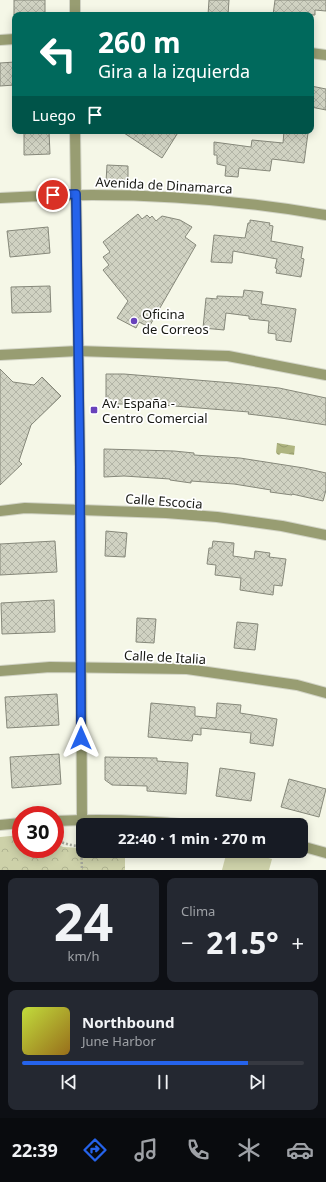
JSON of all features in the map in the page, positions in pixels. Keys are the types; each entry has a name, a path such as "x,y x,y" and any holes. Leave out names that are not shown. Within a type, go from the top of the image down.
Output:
{"street":[{"path":"74,12 75,0"},
{"path":"0,40 12,39"},
{"path":"314,53 326,55"},
{"path":"75,134 82,818"},
{"name":"Avenida de Dinamarca","path":"0,198 76,194 178,196 273,206 326,215"},
{"path":"0,355 78,351 228,356 326,375"},
{"name":"Calle Escocia","path":"0,511 25,508 166,513 217,517 282,526 326,535"},
{"name":"Calle de Italia","path":"0,671 50,667 187,669 297,685 326,693"},
{"path":"64,821 76,820"},
{"path":"0,825 12,824"},
{"path":"308,848 326,854"}],"path":[{"path":"64,843 76,845"},
{"path":"82,858 82,870"}],"green space":[{"path":"12,836 12,858 64,858 64,847 76,848 76,858 125,858 125,870 0,870 0,837"},
{"path":"225,858 272,859 269,870 222,870"}],"water":[{"path":"277,443 295,446 294,455 281,453 279,455 277,454"}],"building":[{"path":"14,0 45,0 45,12 14,12"},
{"path":"209,0 229,0 228,12 208,12"},
{"path":"275,0 326,0 326,11 315,10 315,15 314,12 273,12"},
{"path":"12,62 12,85 0,86 0,63"},
{"path":"314,87 326,89 326,110 314,108"},
{"path":"24,134 49,134 50,154 24,155"},
{"path":"126,134 177,134 162,158"},
{"path":"284,134 308,134 304,163 272,159 270,171 239,168 238,177 225,176 226,166 217,164 217,155 214,155 214,142 251,147 252,140 283,143"},
{"path":"107,165 128,166 128,182 106,182"},
{"path":"138,214 142,219 147,215 150,218 152,216 156,221 162,216 180,220 192,227 185,237 196,245 149,327 139,322 136,328 117,318 128,301 103,270 109,265 103,257 110,252 103,242"},
{"path":"250,220 270,223 269,225 273,226 271,241 303,247 301,258 304,259 301,277 276,273 277,269 275,268 277,259 233,251 232,263 211,262 214,235 245,238"},
{"path":"48,227 50,253 10,257 7,231"},
{"path":"50,286 51,312 12,313 11,287"},
{"path":"244,290 263,292 261,304 296,309 291,342 276,340 276,334 268,333 269,321 249,319 249,316 226,313 224,330 203,328 206,298 217,299 217,296 243,297"},
{"path":"0,369 13,382 34,385 42,377 61,396 31,425 19,461 22,464 0,485"},
{"path":"106,374 124,374 279,388 326,398 326,425 248,414 249,412 162,405 106,404"},
{"path":"104,449 174,451 194,453 194,455 240,458 304,468 326,473 326,490 323,501 234,484 191,481 191,483 170,479 124,476 104,477"},
{"path":"106,531 127,533 125,557 105,556"},
{"path":"55,541 57,572 0,575 0,544"},
{"path":"213,541 234,543 233,556 254,559 255,551 270,553 269,557 286,559 282,586 274,585 273,595 240,590 241,578 215,575 216,565 207,564 209,548 212,548"},
{"path":"54,600 55,632 2,634 1,603"},
{"path":"137,618 156,619 154,643 136,642"},
{"path":"237,622 258,624 255,650 234,648"},
{"path":"57,694 59,725 7,728 5,697"},
{"path":"151,703 195,707 195,716 216,718 217,703 241,705 240,713 277,719 273,746 250,743 251,733 201,728 201,735 193,734 192,741 148,737"},
{"path":"59,754 61,784 12,788 10,757"},
{"path":"105,757 157,758 157,761 188,763 186,794 147,791 147,786 112,785 105,780"},
{"path":"220,768 255,773 251,801 216,796"},
{"path":"289,779 326,789 319,817 281,807"}],"place":[{"name":"Oficina de Correos","path":"134,321"},
{"name":"Av. España - Centro Comercial","path":"94,410"}],"route":[{"path":"53,195 76,194 80,466 81,738"}]}
